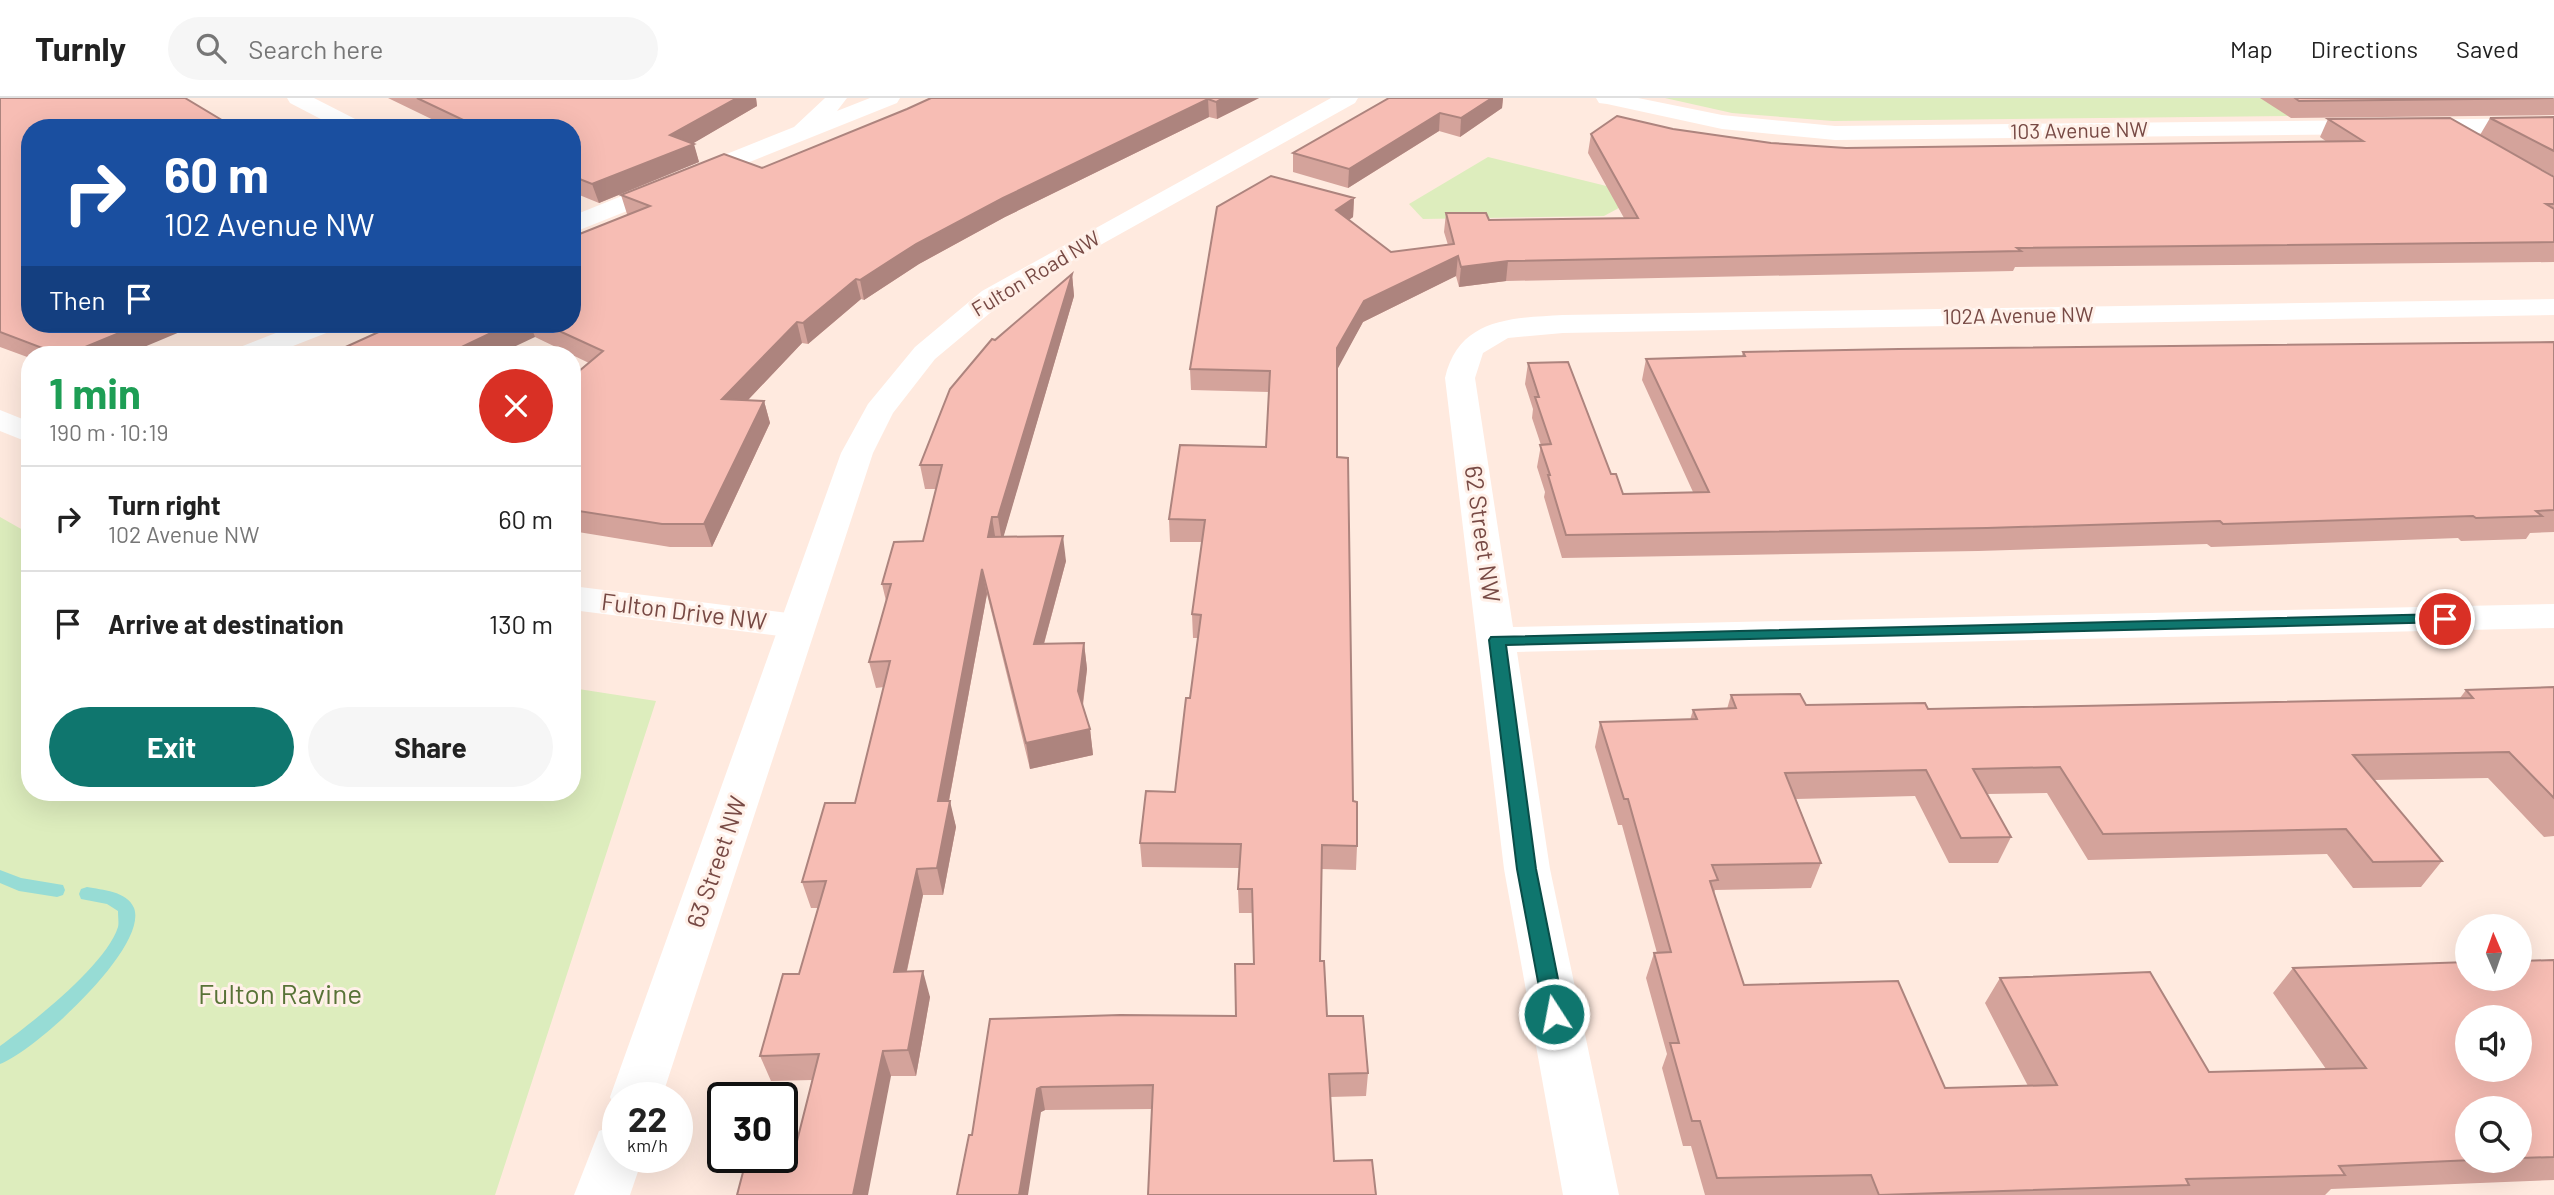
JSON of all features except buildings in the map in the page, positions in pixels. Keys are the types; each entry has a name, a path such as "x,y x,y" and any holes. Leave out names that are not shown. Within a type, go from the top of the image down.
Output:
{"street":[{"path":"298,98 338,119"},
{"path":"802,132 826,111 836,98"},
{"path":"581,221 889,98"},
{"name":"Fulton Road NW","path":"796,626 857,453 879,411 925,353 971,312 1015,282 1347,98"},
{"name":"103 Avenue NW","path":"1606,98 1722,122 1835,133 2554,125"},
{"path":"2445,126 2487,150"},
{"name":"102A Avenue NW","path":"1485,337 1516,327 1563,324 2554,307"},
{"path":"267,346 301,333"},
{"name":"62 Street NW","path":"1485,337 1466,354 1460,378 1531,896 1591,1195"},
{"path":"0,419 21,430"},
{"name":"Fulton Drive NW","path":"581,599 796,626"},
{"path":"1497,640 2554,616"},
{"name":"63 Street NW","path":"641,1082 796,626"},
{"path":"602,1195 610,1173"}],"green space":[{"path":"1665,98 2554,98 2554,113 1833,121 1732,113"},
{"path":"1488,157 1643,195 1604,216 1423,219 1409,204"},
{"name":"Fulton Ravine","path":"0,517 21,529 21,801 581,801 581,689 656,701 495,1195 0,1195"}],"waterway":[{"path":"0,876 19,884 57,890"},
{"path":"0,1056 57,1011 102,967 118,945 127,925 126,910 119,902 87,894"}],"route":[{"path":"1554,1014 1527,869 1497,640 2445,619"}]}
